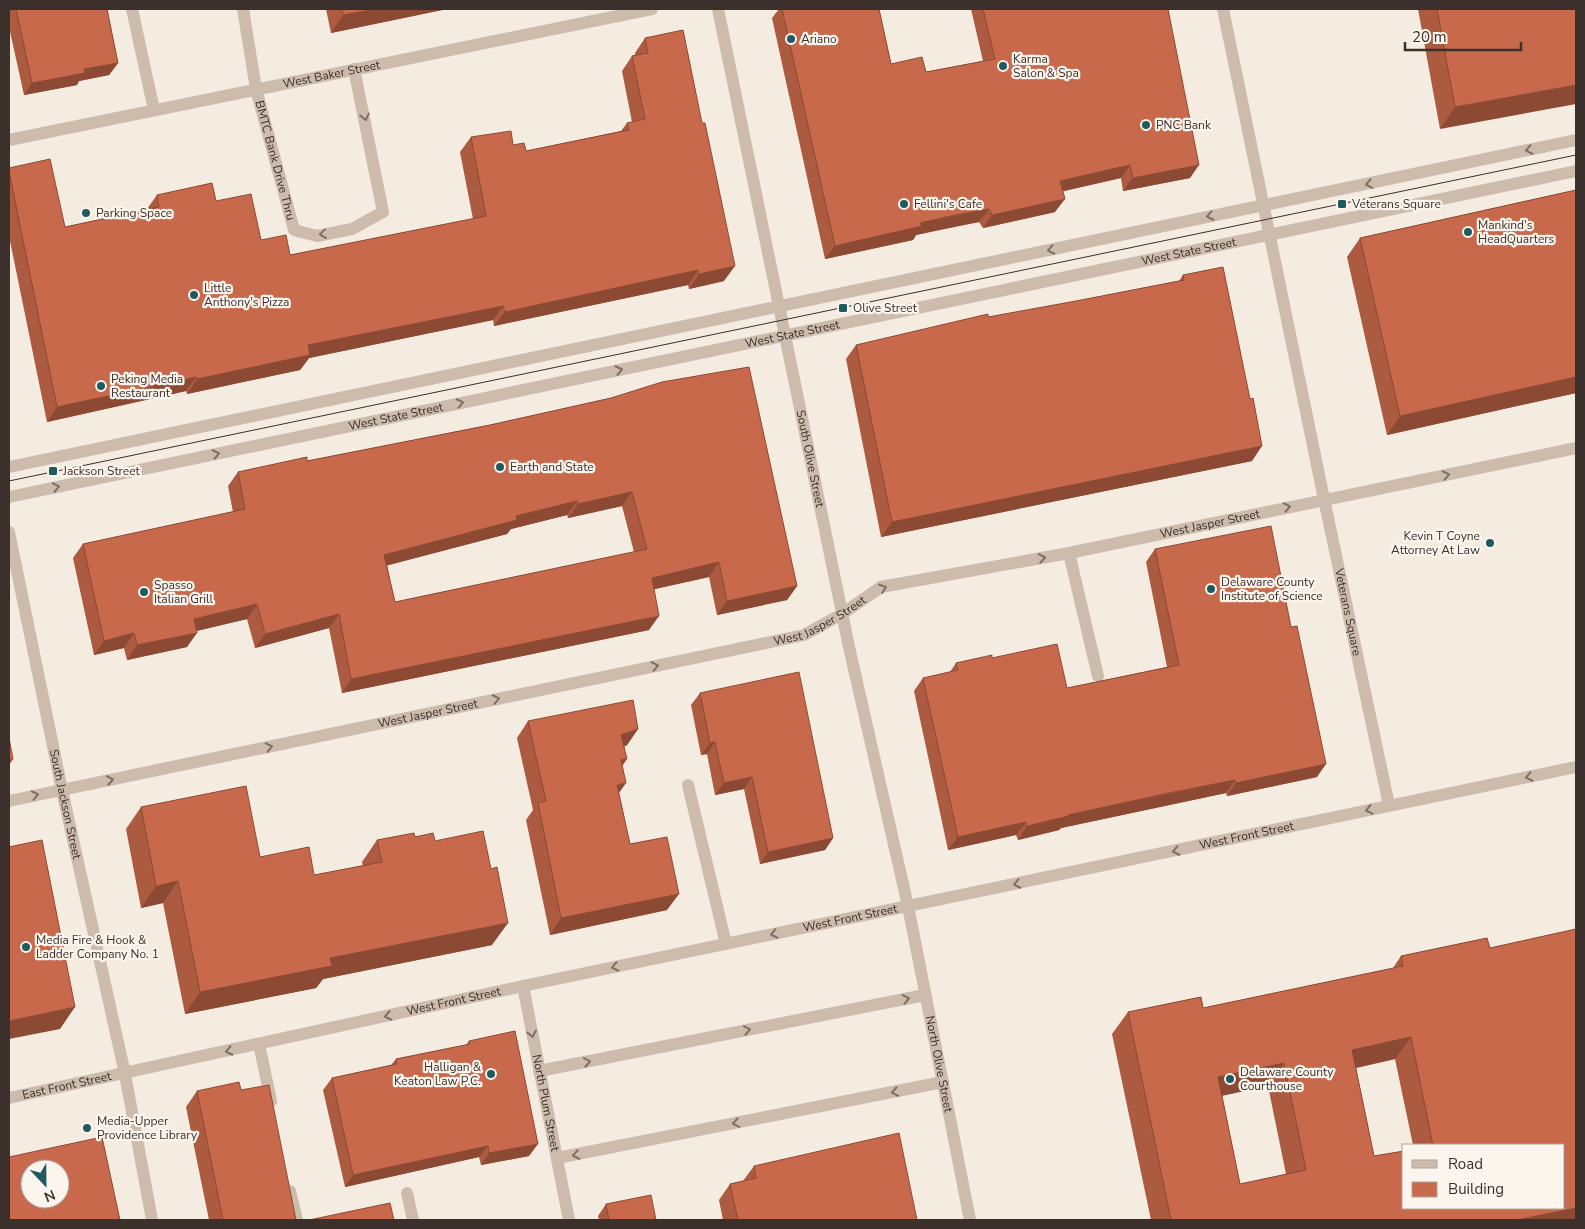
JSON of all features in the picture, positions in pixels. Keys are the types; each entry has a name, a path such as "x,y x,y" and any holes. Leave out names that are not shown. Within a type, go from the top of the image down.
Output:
{"street":[{"path":"132,9 154,110"},
{"path":"243,9 256,89"},
{"name":"West Baker Street","path":"9,140 652,9"},
{"name":"South Olive Street","path":"718,9 842,614 908,906"},
{"name":"Veterans Square","path":"1223,9 1389,805"},
{"name":"BMTC Bank Drive Thru","path":"256,89 294,230 317,236 352,229 383,212 354,69"},
{"path":"9,467 1576,140"},
{"name":"West State Street","path":"9,497 1576,171"},
{"name":"West Jasper Street","path":"9,801 804,635 842,614 881,587 1069,553 1576,448"},
{"name":"South Jackson Street","path":"9,532 62,790 125,1074 152,1220"},
{"path":"1069,553 1098,676"},
{"name":"West Front Street","path":"125,1074 523,986 1576,767"},
{"path":"688,785 726,944"},
{"name":"North Olive Street","path":"908,906 970,1220"},
{"name":"North Plum Street","path":"523,986 569,1220"},
{"path":"539,1071 925,995"},
{"path":"259,1044 274,1114"},
{"name":"East Front Street","path":"9,1098 125,1074"},
{"path":"557,1158 943,1082"},
{"path":"288,1182 296,1220"},
{"path":"407,1193 413,1220"}],"building":[{"path":"16,9 107,9 118,63 84,69 85,73 32,83"},
{"path":"342,9 376,9 343,15"},
{"path":"782,9 879,9 891,64 922,57 926,72 995,59 983,9 1168,9 1199,165 1133,178 1130,165 1060,181 1065,199 992,215 989,209 955,215 920,223 922,226 835,246"},
{"path":"1437,9 1576,9 1576,85 1455,107"},
{"path":"683,30 735,266 699,274 698,270 505,312 503,306 308,345 310,355 57,407 9,168 50,159 65,227 159,207 157,195 212,183 216,201 251,194 261,240 286,235 290,255 486,216 471,137 511,131 513,145 524,143 526,151 629,130 627,123 645,119 632,56 648,53 645,38"},
{"path":"1576,190 1576,377 1400,416 1360,238"},
{"path":"1223,267 1250,399 1253,398 1262,446 892,522 856,345 988,314 988,317 1184,280 1183,275"},
{"path":"749,367 797,586 727,601 719,562 652,578 659,616 351,679 339,614 265,634 257,604 194,619 197,633 137,645 134,633 104,641 83,544 245,509 238,472 307,457 307,461 490,425 611,398 662,382","holes":["632,492 647,549 395,602 384,555 517,520 516,516 577,501 578,504"]},
{"path":"1271,526 1291,627 1297,626 1326,764 1236,783 1235,780 1169,793 1027,826 1026,822 958,837 923,678 958,670 956,663 992,655 992,658 1057,644 1067,688 1179,665 1155,549"},
{"path":"799,672 833,838 768,852 752,777 724,783 715,742 710,743 700,693"},
{"path":"633,700 638,729 621,735 627,759 621,760 626,783 617,785 630,844 667,837 679,894 561,918 538,803 546,801 528,721"},
{"path":"9,738 13,759 9,760"},
{"path":"246,786 260,857 309,847 314,875 382,862 377,840 414,833 415,837 433,833 435,841 483,831 491,869 497,867 508,923 330,958 332,966 200,992 178,881 156,886 141,807"},
{"path":"42,840 75,1007 9,1021 9,847"},
{"name":"Delaware County Courthouse","path":"1576,929 1576,1208 1517,1220 1171,1220 1128,1012 1201,997 1203,1008 1403,966 1401,956 1487,938 1490,948","holes":["1411,1037 1433,1144 1565,1144 1565,1209 1402,1209 1402,1151 1374,1156 1352,1050","1284,1063 1306,1170 1240,1184 1218,1077"]},
{"path":"515,1031 538,1144 489,1153 488,1146 353,1175 332,1078 397,1064 396,1059 470,1044 469,1041"},
{"path":"239,1082 241,1090 269,1085 296,1220 223,1220 197,1091"},
{"path":"899,1133 917,1220 738,1220 730,1184 756,1178 754,1166"},
{"path":"102,1137 120,1220 9,1220 9,1157"},
{"path":"651,1195 656,1220 609,1220 606,1204"},
{"path":"390,1203 394,1220 309,1220"}],"tram line":[{"path":"9,481 1576,155"}],"place":[{"name":"Ariano","path":"791,39"},
{"name":"Karma Salon & Spa","path":"1003,66"},
{"name":"PNC Bank","path":"1146,125"},
{"name":"Fellini's Cafe","path":"904,204"},
{"name":"Veterans Square","path":"1342,204"},
{"name":"Parking Space","path":"86,213"},
{"name":"Mankind's HeadQuarters","path":"1468,232"},
{"name":"Little Anthony's Pizza","path":"194,295"},
{"name":"Olive Street","path":"843,308"},
{"name":"Peking Media Restaurant","path":"101,386"},
{"name":"Earth and State","path":"500,467"},
{"name":"Jackson Street","path":"53,471"},
{"name":"Kevin T Coyne Attorney At Law","path":"1490,543"},
{"name":"Delaware County Institute of Science","path":"1211,589"},
{"name":"Spasso Italian Grill","path":"144,592"},
{"name":"Media Fire & Hook & Ladder Company No. 1","path":"26,947"},
{"name":"Halligan & Keaton Law P.C.","path":"491,1074"},
{"name":"Delaware County Courthouse","path":"1230,1079"},
{"name":"Media-Upper Providence Library","path":"87,1128"}]}
